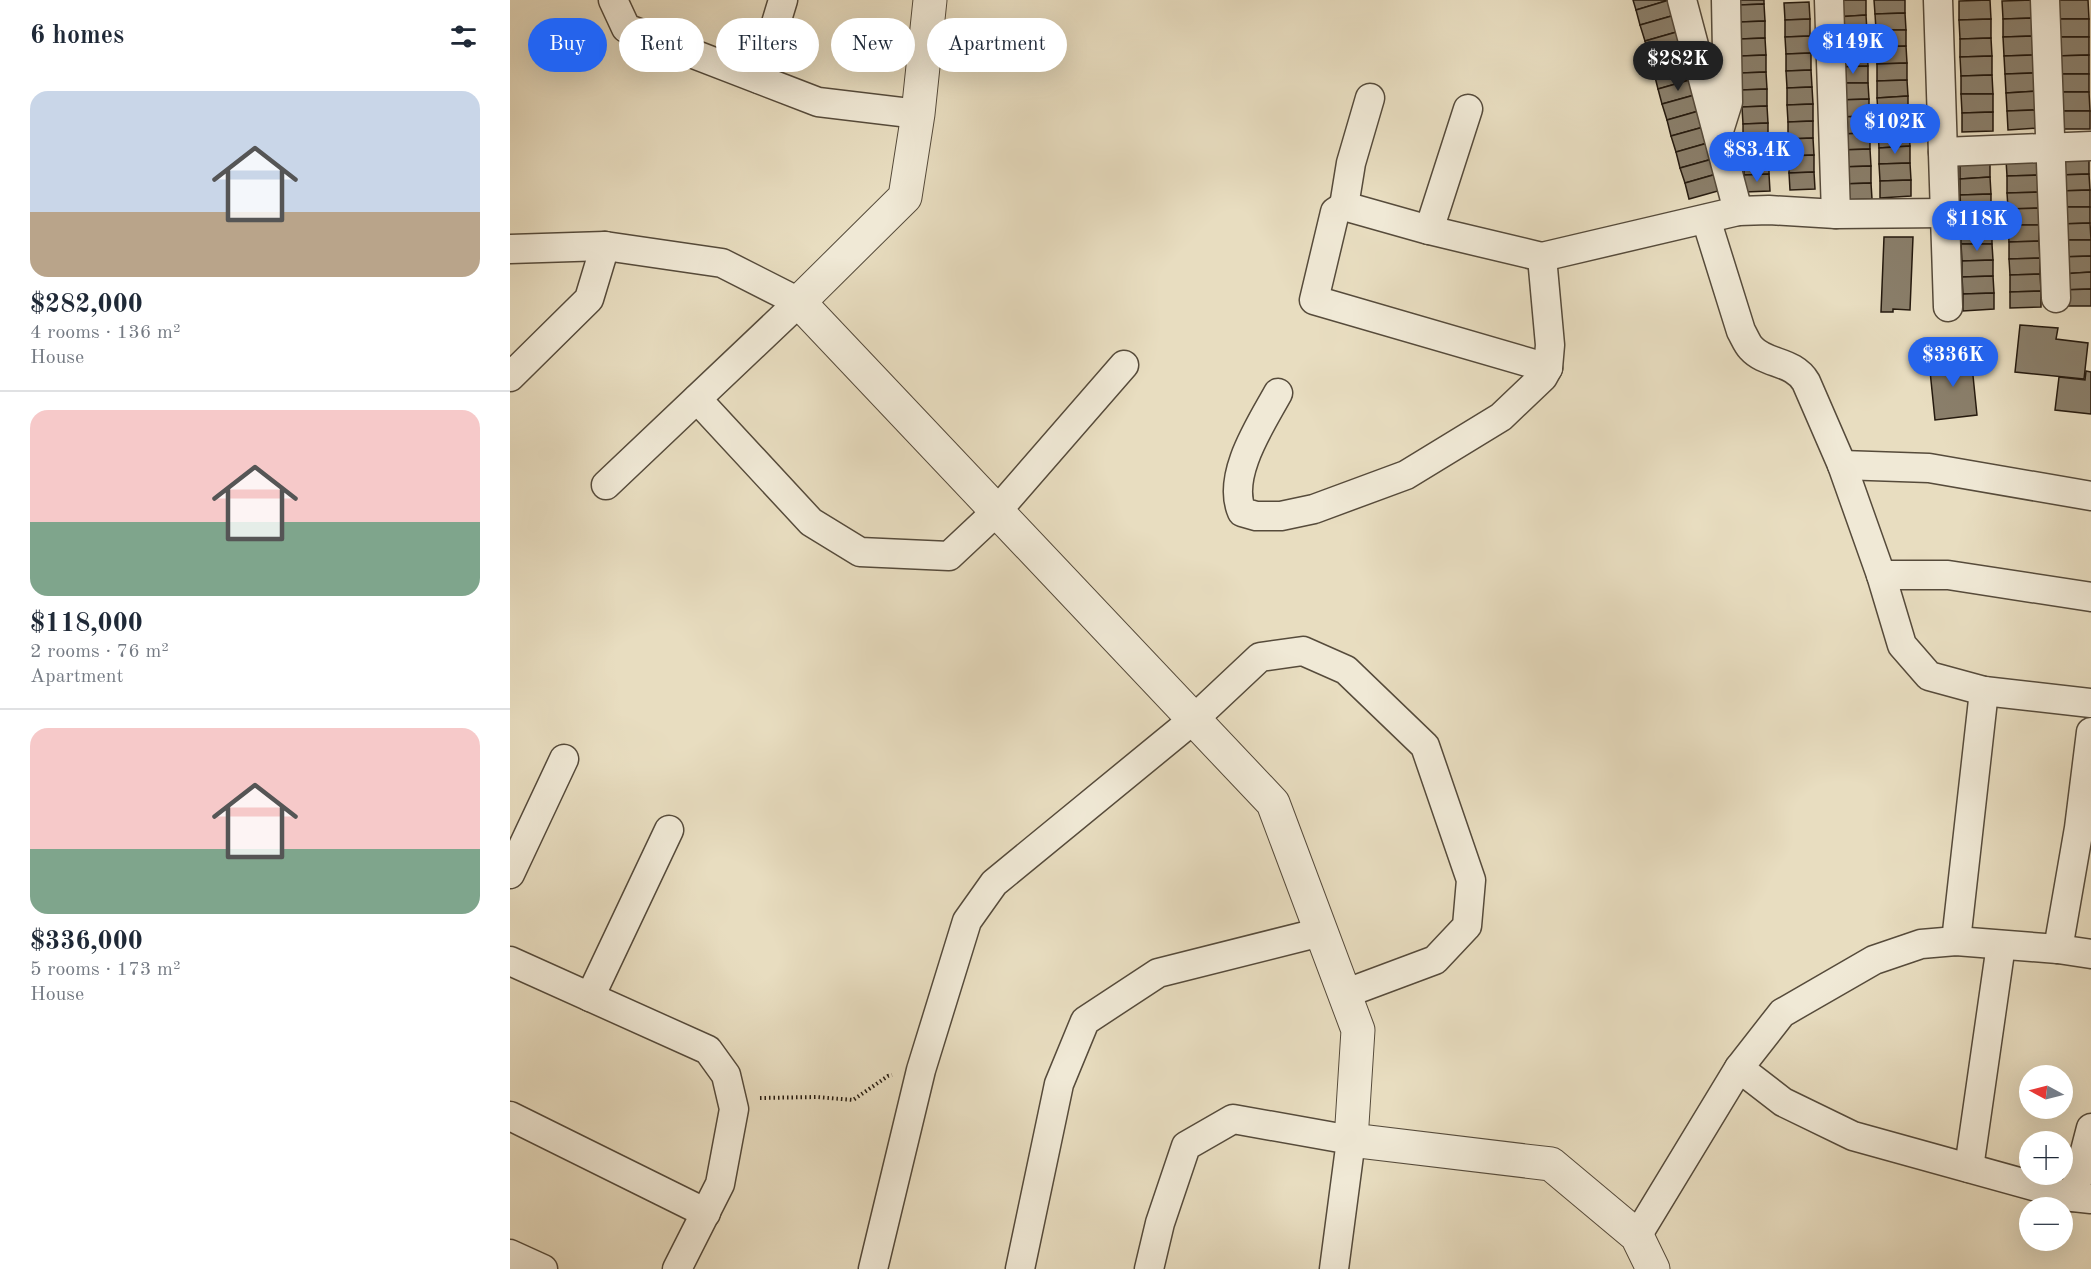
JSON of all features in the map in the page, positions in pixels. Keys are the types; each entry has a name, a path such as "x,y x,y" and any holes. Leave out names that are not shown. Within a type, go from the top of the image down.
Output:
{"street":[{"path":"613,0 626,28 818,102 918,114"},
{"path":"759,79 783,0"},
{"path":"606,485 799,302 905,197 918,114 930,0"},
{"path":"1682,0 1738,211"},
{"path":"1718,136 1728,102 1726,0"},
{"path":"1829,0 1836,214"},
{"path":"1938,0 1948,307"},
{"path":"2045,0 2056,298"},
{"path":"1370,99 1352,163 1344,206 1335,212 1314,300 1548,368"},
{"path":"1429,230 1468,109"},
{"path":"1943,152 2091,146"},
{"path":"1344,206 1429,230 1542,257 1738,211 1769,210 1836,214 1945,213"},
{"path":"1706,219 1741,331 1750,348 1802,374 1842,465 1881,575 1902,645 1929,676 1984,691 2091,703"},
{"path":"510,377 589,299 605,246"},
{"path":"510,249 605,246 722,263 799,302 1273,803 1358,1030 1351,1140 1334,1269"},
{"path":"1278,393 1251,441 1241,467 1239,505 1242,512 1249,515 1281,516 1314,509 1406,475 1501,417 1543,377 1548,368 1550,345 1542,257"},
{"path":"697,399 811,522 860,552 949,556 997,511 1124,365"},
{"path":"1842,465 1929,468 2091,496"},
{"path":"1881,575 1948,575 2091,597"},
{"path":"873,1269 921,1070 967,921 994,883 1194,720 1260,657 1303,651 1347,670 1425,746 1470,880 1467,926 1435,960 1344,994"},
{"path":"1956,941 1984,691"},
{"path":"2058,949 2085,829 2091,732"},
{"path":"510,873 564,759"},
{"path":"590,997 669,830"},
{"path":"1020,1269 1059,1084 1085,1021 1158,973 1321,932"},
{"path":"1637,1236 1738,1068 1782,1013 1875,960 1921,944 1956,941 2058,949 2091,954"},
{"path":"1969,1168 2001,945"},
{"path":"510,961 708,1050 726,1075 734,1109 720,1184 677,1269"},
{"path":"1738,1068 1783,1102 1853,1136 2082,1198 2091,1128"},
{"path":"510,1116 705,1213"},
{"path":"1149,1269 1160,1223 1186,1146 1233,1119 1351,1140 1551,1164 1637,1236 1653,1269"},
{"path":"510,1254 543,1269"}],"path":[{"path":"730,1092 768,1099 817,1097 853,1100 888,1076 921,1070"}],"building":[{"path":"1633,0 1669,0 1636,10"},
{"path":"1669,0 1675,15 1640,25 1636,10"},
{"path":"1739,0 1764,0 1764,4 1739,5"},
{"path":"1835,0 1866,0 1866,15 1836,17"},
{"path":"1874,0 1905,0 1905,13 1875,14"},
{"path":"1990,0 1991,19 1959,20 1959,1"},
{"path":"2033,0 2034,18 2003,19 2002,1"},
{"path":"2054,0 2088,0 2089,19 2055,19"},
{"path":"1809,2 1810,19 1785,20 1784,3"},
{"path":"1764,4 1765,21 1740,22 1739,5"},
{"path":"1905,13 1906,30 1876,30 1875,14"},
{"path":"1675,15 1680,31 1645,41 1640,25"},
{"path":"1866,15 1867,32 1836,33 1836,17"},
{"path":"2034,18 2034,36 2003,37 2003,19"},
{"path":"1810,19 1810,36 1785,37 1785,20"},
{"path":"1991,19 1991,38 1960,39 1959,20"},
{"path":"2055,19 2089,19 2089,37 2055,37"},
{"path":"1765,21 1765,38 1740,39 1740,22"},
{"path":"1876,30 1906,30 1906,46 1876,47"},
{"path":"1680,31 1684,47 1649,57 1645,41"},
{"path":"1867,32 1867,49 1837,50 1836,33"},
{"path":"1810,36 1811,53 1786,54 1785,37"},
{"path":"2034,36 2035,55 2004,56 2003,37"},
{"path":"2055,37 2089,37 2089,55 2055,56"},
{"path":"1765,38 1766,55 1741,56 1740,39"},
{"path":"1991,38 1992,56 1960,57 1960,39"},
{"path":"1906,46 1907,63 1877,64 1876,47"},
{"path":"1684,47 1689,63 1654,73 1649,57"},
{"path":"1867,49 1868,66 1837,67 1837,50"},
{"path":"1811,53 1811,70 1786,71 1786,54"},
{"path":"1766,55 1766,72 1741,73 1741,56"},
{"path":"2035,55 2036,73 2005,74 2004,56"},
{"path":"2089,55 2089,74 2055,74 2055,56"},
{"path":"1992,56 1992,75 1961,76 1960,57"},
{"path":"1689,63 1693,79 1658,89 1654,73"},
{"path":"1907,63 1907,80 1877,81 1877,64"},
{"path":"1868,66 1868,83 1838,83 1837,67"},
{"path":"1811,70 1812,87 1787,88 1786,71"},
{"path":"1766,72 1767,89 1741,90 1741,73"},
{"path":"2036,73 2037,91 2006,93 2005,74"},
{"path":"2055,74 2089,74 2089,92 2055,92"},
{"path":"1992,75 1993,94 1961,94 1961,76"},
{"path":"1693,79 1698,94 1662,104 1658,89"},
{"path":"1907,80 1908,96 1877,98 1877,81"},
{"path":"1838,83 1868,83 1869,99 1838,100"},
{"path":"1812,87 1813,104 1787,105 1787,88"},
{"path":"1767,89 1767,106 1742,107 1741,90"},
{"path":"2037,91 2037,110 2007,111 2006,93"},
{"path":"2055,92 2089,92 2090,111 2056,111"},
{"path":"1698,94 1702,110 1667,120 1662,104"},
{"path":"1961,94 1993,94 1993,112 1962,113"},
{"path":"1908,96 1908,113 1878,114 1877,98"},
{"path":"1869,99 1869,116 1839,117 1838,100"},
{"path":"1813,104 1813,121 1788,122 1787,105"},
{"path":"1767,106 1768,123 1743,124 1742,107"},
{"path":"1702,110 1707,126 1671,136 1667,120"},
{"path":"2037,110 2038,128 2008,130 2007,111"},
{"path":"2056,111 2090,111 2090,129 2056,129"},
{"path":"1993,112 1993,131 1962,132 1962,113"},
{"path":"1908,113 1909,130 1878,131 1878,114"},
{"path":"1869,116 1870,133 1839,134 1839,117"},
{"path":"1813,121 1813,138 1788,139 1788,122"},
{"path":"1768,123 1768,140 1743,141 1743,124"},
{"path":"1707,126 1711,142 1676,152 1671,136"},
{"path":"1909,130 1910,146 1879,148 1878,131"},
{"path":"1870,133 1870,149 1840,150 1839,134"},
{"path":"1813,138 1814,155 1789,156 1788,139"},
{"path":"1768,140 1769,157 1744,158 1743,141"},
{"path":"1711,142 1716,158 1680,168 1676,152"},
{"path":"1910,146 1910,163 1879,164 1879,148"},
{"path":"1870,149 1871,166 1840,167 1840,150"},
{"path":"1814,155 1814,172 1789,173 1789,156"},
{"path":"1769,157 1769,174 1744,175 1744,158"},
{"path":"2089,157 2089,174 2059,175 2058,158"},
{"path":"1716,158 1720,173 1685,183 1680,168"},
{"path":"2037,159 2038,175 2007,176 2006,160"},
{"path":"1990,161 1990,177 1960,179 1960,162"},
{"path":"1910,163 1911,180 1880,181 1879,164"},
{"path":"1871,166 1871,183 1841,184 1840,167"},
{"path":"1814,172 1815,189 1790,190 1789,173"},
{"path":"1720,173 1725,189 1689,199 1685,183"},
{"path":"1769,174 1770,191 1745,192 1744,175"},
{"path":"2089,174 2090,190 2059,191 2059,175"},
{"path":"2038,175 2038,192 2007,193 2007,176"},
{"path":"1990,177 1991,194 1960,195 1960,179"},
{"path":"1911,180 1911,196 1880,198 1880,181"},
{"path":"1871,183 1872,199 1841,200 1841,184"},
{"path":"2090,190 2090,207 2059,207 2059,191"},
{"path":"2038,192 2039,208 2008,209 2007,193"},
{"path":"1991,194 1991,211 1961,211 1960,195"},
{"path":"2059,207 2090,207 2090,223 2060,224"},
{"path":"2039,208 2039,225 2008,225 2008,209"},
{"path":"1961,211 1991,211 1992,227 1961,228"},
{"path":"2090,223 2091,240 2060,240 2060,224"},
{"path":"2008,225 2039,225 2039,241 2009,242"},
{"path":"1992,227 1992,244 1961,244 1961,228"},
{"path":"1884,237 1913,237 1910,310 1893,309 1893,312 1881,312"},
{"path":"2060,240 2091,240 2091,256 2060,257"},
{"path":"2039,241 2040,258 2009,259 2009,242"},
{"path":"1961,244 1992,244 1993,260 1962,261"},
{"path":"2091,256 2091,272 2061,274 2060,257"},
{"path":"2040,258 2040,274 2010,275 2009,259"},
{"path":"1993,260 1993,276 1962,277 1962,261"},
{"path":"2091,272 2091,289 2061,290 2061,274"},
{"path":"2040,274 2041,291 2010,292 2010,275"},
{"path":"1993,276 1994,293 1963,294 1962,277"},
{"path":"2091,289 2091,306 2062,306 2061,290"},
{"path":"2041,291 2041,307 2010,308 2010,292"},
{"path":"1994,293 1994,309 1963,311 1963,294"},
{"path":"2020,325 2058,328 2056,339 2088,343 2084,379 2015,372"},
{"path":"1971,356 1977,415 1935,420 1929,361"},
{"path":"2086,371 2091,372 2091,414 2055,410 2059,377 2085,380"}]}
